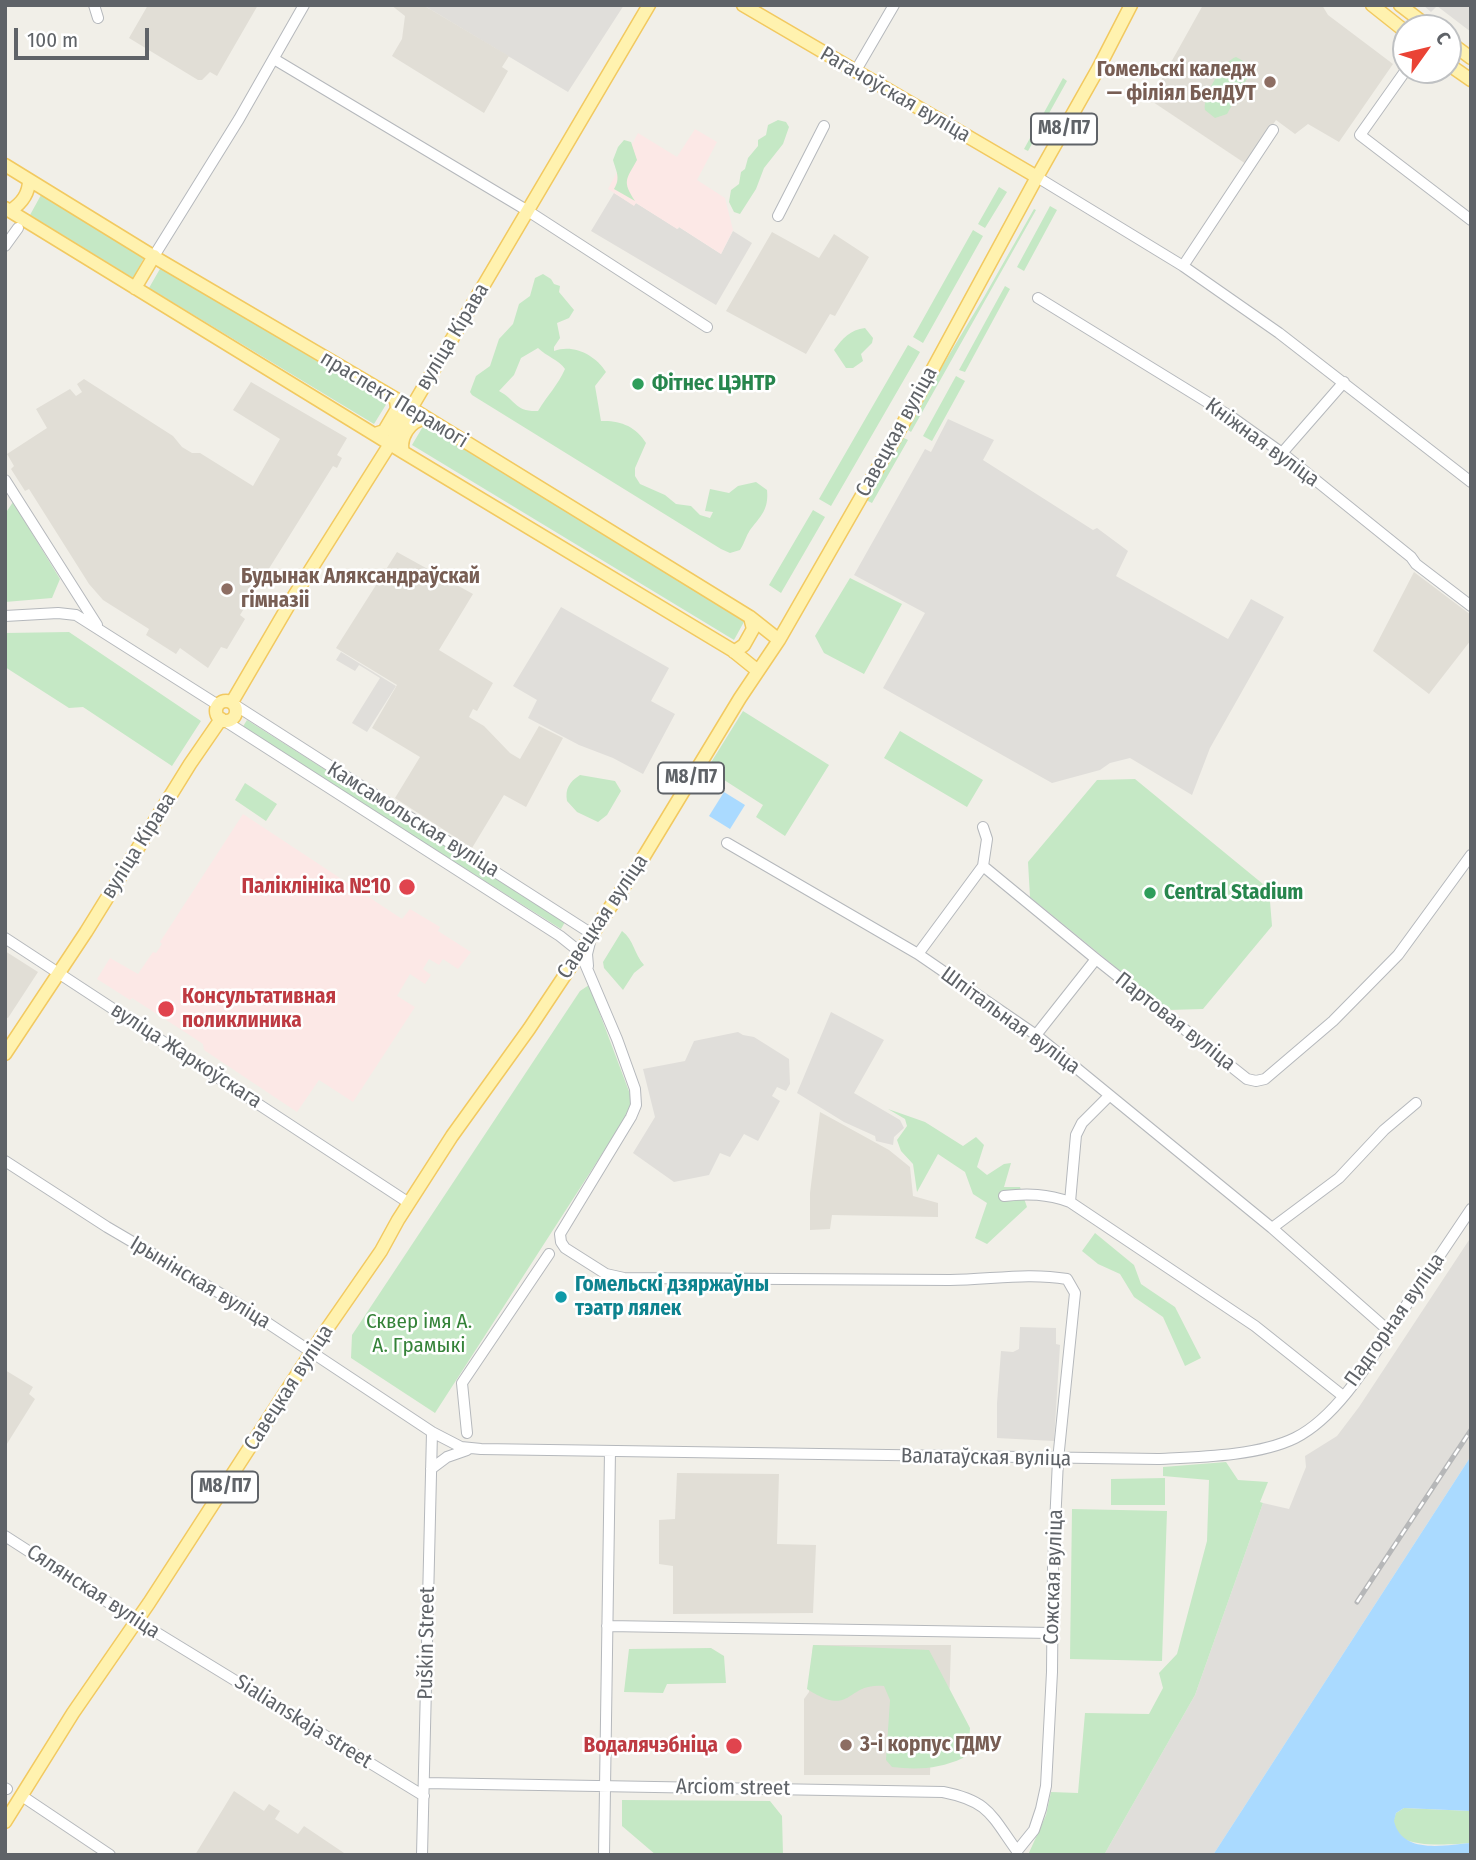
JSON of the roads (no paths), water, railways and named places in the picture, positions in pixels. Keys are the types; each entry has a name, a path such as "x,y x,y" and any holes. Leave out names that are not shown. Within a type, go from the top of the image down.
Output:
{"main road":[{"name":"вуліца Кірава","path":"233,703 294,596 411,409 649,5"},
{"name":"Савецкая вуліца","path":"22,1796 73,1713 137,1620 311,1352 381,1251 452,1136 529,1029 643,858 779,640 899,431 1131,5"},
{"path":"1372,5 1392,21"},
{"name":"Рагачоўская вуліца","path":"749,7 1037,177"},
{"name":"праспект Перамогі","path":"5,165 396,399 750,617 779,640"},
{"path":"8,209 24,199 29,180"},
{"name":"праспект Перамогі","path":"8,209 734,652 758,671"},
{"path":"135,288 154,256"},
{"path":"375,434 384,431 397,409 396,399"},
{"path":"403,452 402,440 411,424 425,419"},
{"path":"734,652 744,645 753,629 750,617"},
{"path":"226,700 233,703 236,715 232,720 223,720 216,711 218,705 226,700"},
{"name":"вуліца Кірава","path":"5,1055 190,764 223,720"},
{"name":"М8/П7","path":"5,1822 22,1796"}],"street":[{"path":"93,5 98,18"},
{"path":"154,256 274,60 304,5"},
{"path":"855,72 894,5"},
{"path":"274,60 528,211 707,327"},
{"path":"1396,84 1360,135 1471,220"},
{"path":"778,216 824,126"},
{"path":"1183,266 1273,130"},
{"path":"1037,177 1183,266 1279,333 1471,482"},
{"path":"5,246 18,228"},
{"name":"Кніжная вуліца","path":"1038,299 1205,400 1282,453 1471,606"},
{"path":"1282,453 1344,382"},
{"path":"5,481 100,629"},
{"path":"76,615 80,611 79,599"},
{"path":"5,616 58,613 76,615 218,705"},
{"name":"Камсамольская вуліца","path":"233,703 592,934"},
{"name":"Камсамольская вуліца","path":"223,720 560,936 580,952"},
{"path":"372,816 382,800"},
{"path":"918,954 983,866 987,839 983,827"},
{"name":"Шпітальная вуліца","path":"727,844 918,954 1036,1035 1272,1228 1389,1331"},
{"name":"Партовая вуліца","path":"983,866 1247,1079 1256,1082 1265,1079 1333,1021 1398,955 1471,855"},
{"path":"560,936 570,920"},
{"path":"589,973 587,954 592,934"},
{"path":"5,938 409,1203"},
{"path":"580,952 589,973"},
{"path":"1036,1035 1096,959"},
{"name":"Сожская вуліца","path":"589,973 628,1066 635,1089 636,1105 560,1234 565,1248 606,1274 624,1278 977,1280 1010,1275 1051,1276 1067,1279 1075,1293 1058,1460 1045,1786 1034,1830 1017,1853"},
{"path":"1070,1202 1076,1135 1082,1124 1109,1096"},
{"path":"1272,1228 1339,1178 1384,1130 1416,1103"},
{"name":"Ірынінская вуліца","path":"5,1161 107,1227 245,1308 432,1432"},
{"path":"1004,1196 1049,1195 1070,1202 1255,1326 1343,1396"},
{"name":"Падгорная вуліца","path":"1343,1396 1471,1209"},
{"path":"467,1433 462,1383 549,1254"},
{"name":"Валатаўская вуліца","path":"432,1432 461,1447 472,1449 1058,1460 1182,1458 1253,1450 1279,1444 1314,1426 1343,1396"},
{"name":"Puškin Street","path":"422,1855 432,1432"},
{"path":"431,1469 447,1457 472,1449"},
{"path":"604,1855 610,1451"},
{"name":"Сялянская вуліца","path":"5,1536 424,1796"},
{"path":"607,1626 1052,1633"},
{"name":"Arciom street","path":"424,1783 943,1792 975,1801 989,1811 1017,1853"},
{"path":"22,1796 110,1855"}],"water":[{"path":"724,792 745,805 730,829 709,816"},
{"path":"1471,1456 1471,1811 1404,1808 1396,1813 1394,1821 1399,1832 1415,1843 1437,1846 1471,1843 1471,1855 1213,1855"}],"railway":[{"path":"1357,1602 1471,1430"}],"place":[{"name":"Гомельскі каледж — філіял БелДУТ","path":"1270,82"},
{"name":"Фітнес ЦЭНТР","path":"638,384"},
{"name":"Будынак Аляксандраўскай гімназіі","path":"227,589"},
{"name":"Паліклініка №10","path":"407,887"},
{"name":"Central Stadium","path":"1150,893"},
{"name":"Консультативная поликлиника","path":"166,1009"},
{"name":"Гомельскі дзяржаўны тэатр лялек","path":"561,1297"},
{"name":"3-і корпус ГДМУ","path":"846,1745"},
{"name":"Водалячэбніца","path":"734,1746"}],"park label":[{"name":"Сквер імя А. А. Грамыкі","path":"419,1334"}]}
